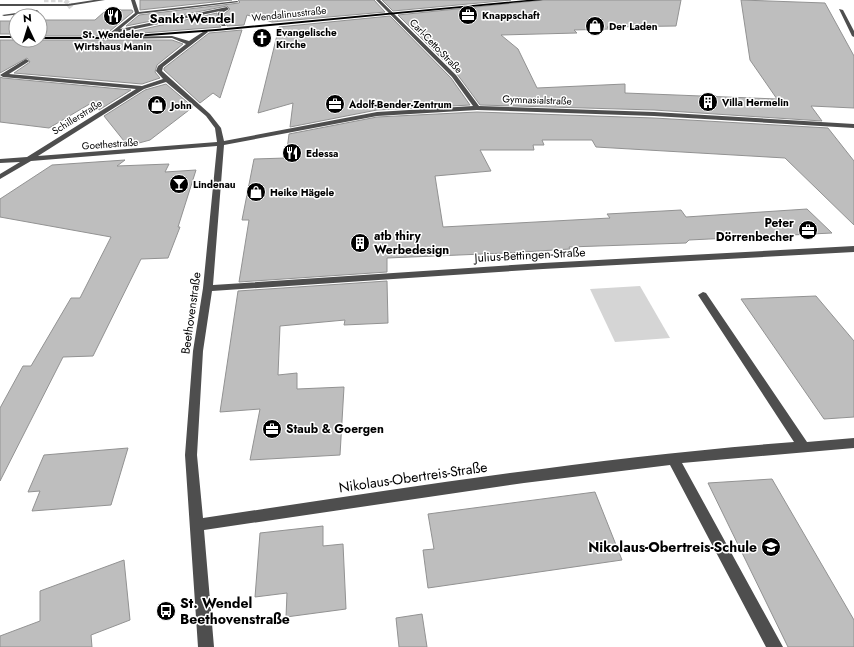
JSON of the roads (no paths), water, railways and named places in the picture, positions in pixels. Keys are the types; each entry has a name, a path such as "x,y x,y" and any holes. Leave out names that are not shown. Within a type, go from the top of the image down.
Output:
{"main road":[{"name":"Wendalinusstraße","path":"206,31 542,0"},
{"name":"Wendalinusstraße","path":"206,31 222,23 345,17"},
{"path":"48,38 107,38 206,31"}],"street":[{"path":"56,11 67,6 74,0"},
{"path":"0,5 67,6 102,0"},
{"path":"133,0 137,14"},
{"name":"Carl-Cetto-Straße","path":"378,0 454,76 477,108"},
{"path":"107,38 137,14 238,1"},
{"path":"222,23 220,13 238,1"},
{"path":"2,16 21,5"},
{"path":"96,38 112,33 227,8"},
{"path":"841,10 854,36"},
{"path":"167,80 160,74 159,70 161,66 188,43 206,31"},
{"path":"107,38 172,37 188,43"},
{"path":"2,75 26,61"},
{"path":"2,75 142,88"},
{"name":"Schillerstraße","path":"0,177 142,88 167,80"},
{"name":"Beethovenstraße","path":"167,80 208,115 218,128 221,144 208,288 198,351 191,455 206,647"},
{"name":"Gymnasialstraße","path":"221,144 377,114 477,108 646,114 854,126"},
{"name":"Goethestraße","path":"0,161 221,144"},
{"name":"Julius-Bettingen-Straße","path":"208,288 543,266 854,249"},
{"path":"703,295 804,446"},
{"name":"Nikolaus-Obertreis-Straße","path":"196,525 538,475 804,446 854,443"},
{"path":"674,460 775,647"}],"tunnel":[{"path":"44,0 64,0 71,5 67,8"}],"place":[{"name":"Knappschaft","path":"468,15"},
{"name":"St. Wendeler Wirtshaus Manin","path":"113,16"},
{"name":"Der Laden","path":"595,26"},
{"name":"Evangelische Kirche","path":"262,38"},
{"name":"Villa Hermelin","path":"708,102"},
{"name":"Adolf-Bender-Zentrum","path":"335,104"},
{"name":"John","path":"157,105"},
{"name":"Edessa","path":"292,153"},
{"name":"Lindenau","path":"179,184"},
{"name":"Heike Hägele","path":"256,192"},
{"name":"Peter Dörrenbecher","path":"808,230"},
{"name":"atb thiry Werbedesign","path":"360,243"},
{"name":"Staub & Goergen","path":"272,429"},
{"name":"Nikolaus-Obertreis-Schule","path":"771,547"},
{"name":"St. Wendel Beethovenstraße","path":"166,611"}],"district":[{"name":"Sankt Wendel","path":"192,18"}]}
